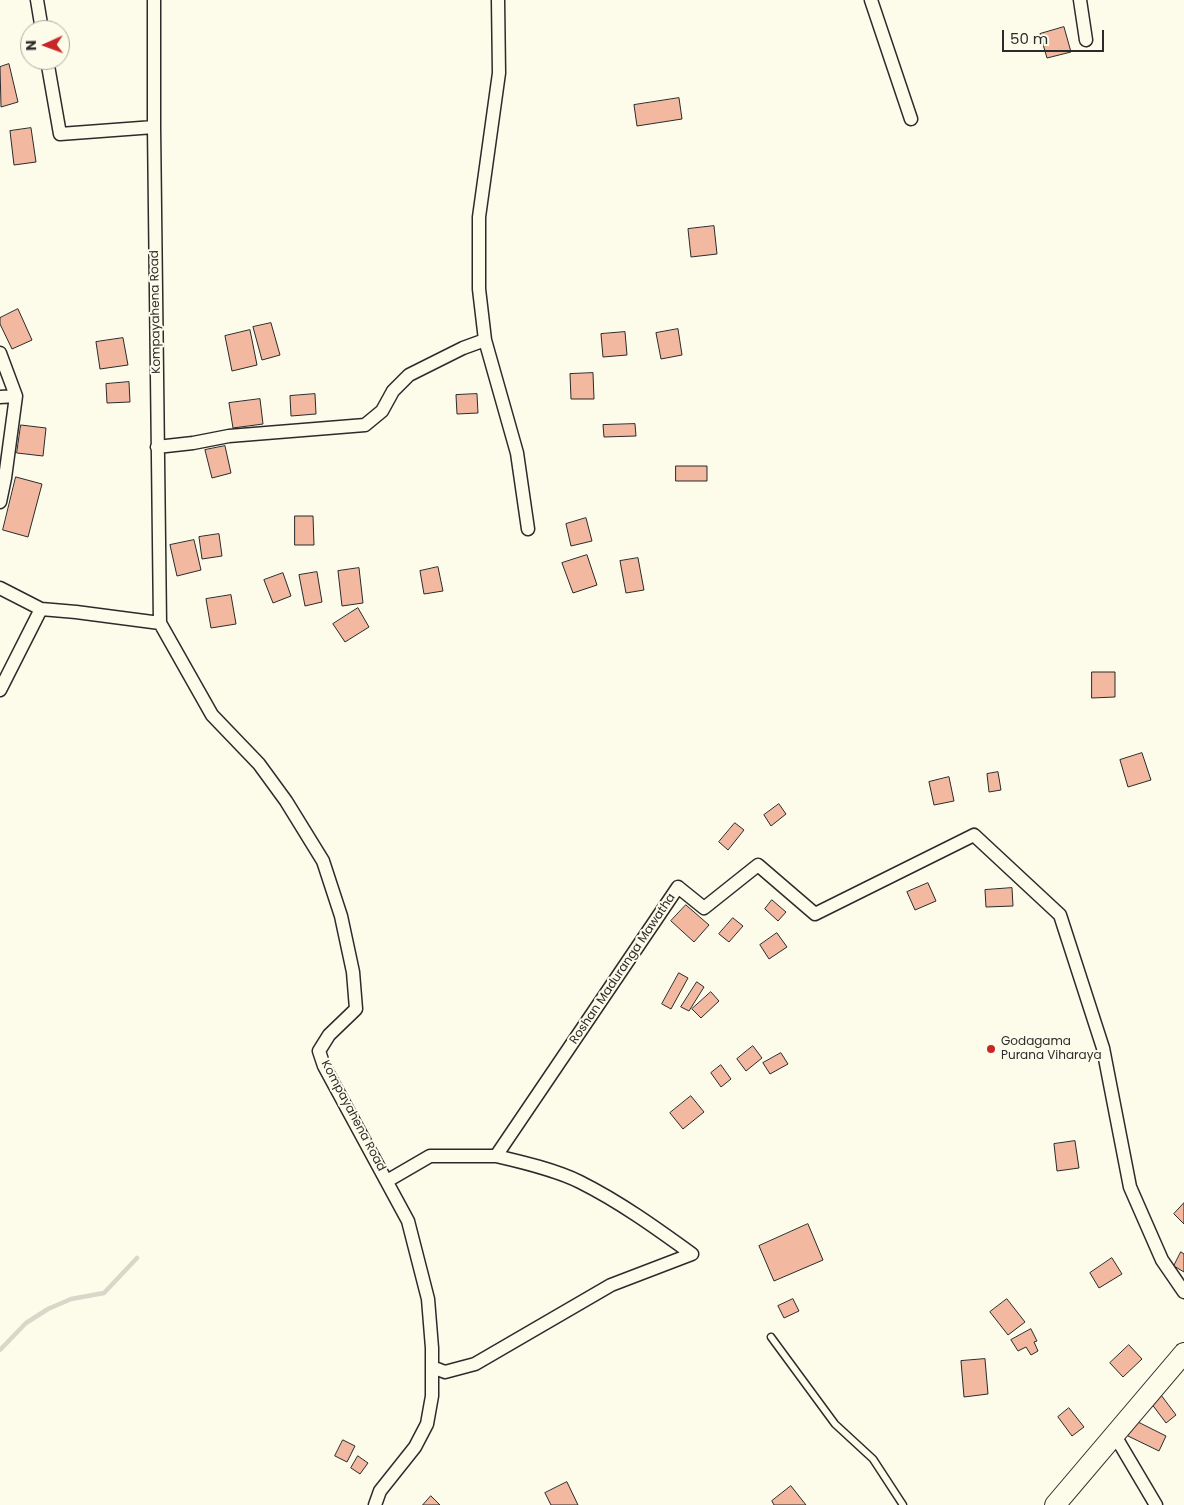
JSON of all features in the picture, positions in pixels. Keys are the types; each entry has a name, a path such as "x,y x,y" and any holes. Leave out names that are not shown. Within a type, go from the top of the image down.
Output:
{"main road":[{"path":"1055,1505 1184,1353"}],"street":[{"path":"37,0 40,20"},
{"name":"Kompayahena Road","path":"154,0 160,623 212,715 260,764 286,801 323,861 342,916 353,972 356,1009 329,1035 319,1051 324,1066 408,1221 428,1299 432,1367 432,1396 427,1424 414,1447 380,1491 375,1505"},
{"path":"498,0 499,73 479,217 479,289 485,340 517,453 528,529"},
{"path":"871,0 911,120"},
{"path":"1080,0 1086,40"},
{"path":"49,70 60,134 154,127"},
{"path":"157,447 229,436 365,425 382,411 393,391 409,375 463,348 485,340"},
{"path":"0,353 16,396 0,502"},
{"path":"0,397 16,396"},
{"path":"0,588 40,609 160,623"},
{"path":"0,690 40,609"},
{"name":"Roshan Maduranga Mawatha","path":"496,1156 678,887 704,908 758,865 814,914 974,836 1060,915 1103,1048 1130,1186 1162,1260 1184,1292"},
{"path":"387,1180 430,1156 496,1156 578,1181 628,1209 692,1254 611,1285 475,1364 445,1372 432,1367"},
{"path":"1114,1434 1156,1505"}],"lane":[{"path":"771,1337 835,1424 873,1459 903,1505"}],"building":[{"path":"1064,27 1071,52 1047,58 1040,34"},
{"path":"9,64 18,102 1,107 0,67"},
{"path":"679,98 682,119 637,126 634,105"},
{"path":"31,128 36,162 14,165 10,131"},
{"path":"714,226 717,254 691,257 688,229"},
{"path":"18,309 32,340 12,349 0,324 0,318"},
{"path":"271,323 280,355 262,360 253,327"},
{"path":"678,329 682,355 661,359 656,333"},
{"path":"250,330 257,365 232,371 225,336"},
{"path":"625,332 627,355 603,357 601,334"},
{"path":"123,338 128,365 100,369 96,342"},
{"path":"593,373 594,399 571,399 570,374"},
{"path":"129,382 130,402 107,403 106,384"},
{"path":"315,394 316,414 291,416 290,396"},
{"path":"477,394 478,413 457,414 456,395"},
{"path":"260,399 263,424 233,428 229,403"},
{"path":"635,424 636,436 604,437 603,425"},
{"path":"21,425 46,428 43,456 17,453"},
{"path":"225,446 231,473 212,478 205,450"},
{"path":"676,466 707,466 707,481 676,481"},
{"path":"16,477 42,484 28,537 3,530"},
{"path":"295,516 313,516 314,545 295,545"},
{"path":"586,518 592,541 571,546 566,524"},
{"path":"219,534 222,556 202,559 199,537"},
{"path":"194,540 201,570 177,576 170,545"},
{"path":"587,555 597,585 573,593 562,563"},
{"path":"638,558 644,590 626,593 620,561"},
{"path":"438,567 443,591 424,594 420,571"},
{"path":"359,568 363,603 342,606 338,571"},
{"path":"317,572 322,602 305,606 299,575"},
{"path":"283,573 291,596 273,603 264,580"},
{"path":"231,595 236,624 211,628 206,599"},
{"path":"358,608 369,627 345,642 333,624"},
{"path":"1092,672 1115,672 1115,697 1092,698"},
{"path":"1142,753 1151,780 1128,787 1120,760"},
{"path":"998,772 1001,790 989,792 987,774"},
{"path":"949,777 954,801 934,805 929,782"},
{"path":"779,804 786,814 771,826 764,815"},
{"path":"735,823 744,830 728,850 719,842"},
{"path":"928,883 936,901 915,910 907,892"},
{"path":"1012,888 1013,906 986,907 985,890"},
{"path":"772,900 786,912 778,921 765,909"},
{"path":"686,905 709,925 694,942 671,921"},
{"path":"733,918 743,926 729,942 719,934"},
{"path":"777,933 787,947 769,959 760,945"},
{"path":"679,973 688,978 671,1009 662,1004"},
{"path":"697,982 704,987 689,1011 681,1007"},
{"path":"711,992 719,1001 701,1018 692,1009"},
{"path":"753,1046 762,1058 746,1071 737,1059"},
{"path":"781,1053 788,1064 770,1074 763,1063"},
{"path":"721,1065 731,1079 721,1087 711,1073"},
{"path":"691,1096 704,1112 683,1129 670,1113"},
{"path":"1075,1141 1079,1168 1057,1171 1054,1144"},
{"path":"1184,1203 1184,1224 1174,1214"},
{"path":"808,1224 823,1260 774,1281 759,1246"},
{"path":"1181,1252 1184,1254 1184,1272 1174,1266"},
{"path":"1112,1258 1122,1274 1099,1288 1090,1273"},
{"path":"793,1299 799,1311 784,1318 778,1306"},
{"path":"1007,1299 1025,1322 1008,1335 990,1312"},
{"path":"1031,1329 1037,1341 1034,1342 1038,1351 1031,1355 1026,1347 1018,1351 1011,1340"},
{"path":"1129,1345 1142,1359 1123,1377 1110,1363"},
{"path":"985,1359 988,1394 964,1397 961,1361"},
{"path":"1161,1395 1176,1415 1166,1423 1151,1403"},
{"path":"1069,1408 1084,1427 1072,1436 1058,1417"},
{"path":"1136,1421 1166,1436 1159,1451 1128,1436"},
{"path":"343,1440 355,1446 347,1462 335,1456"},
{"path":"358,1456 368,1463 360,1474 351,1468"},
{"path":"567,1482 578,1505 551,1505 545,1493"},
{"path":"791,1486 806,1505 774,1505 772,1501"},
{"path":"431,1496 440,1505 423,1505"}],"waterway":[{"path":"0,1350 26,1323 48,1309 71,1299 104,1293 137,1258"}],"place":[{"name":"Godagama Purana Viharaya","path":"991,1049"}]}
